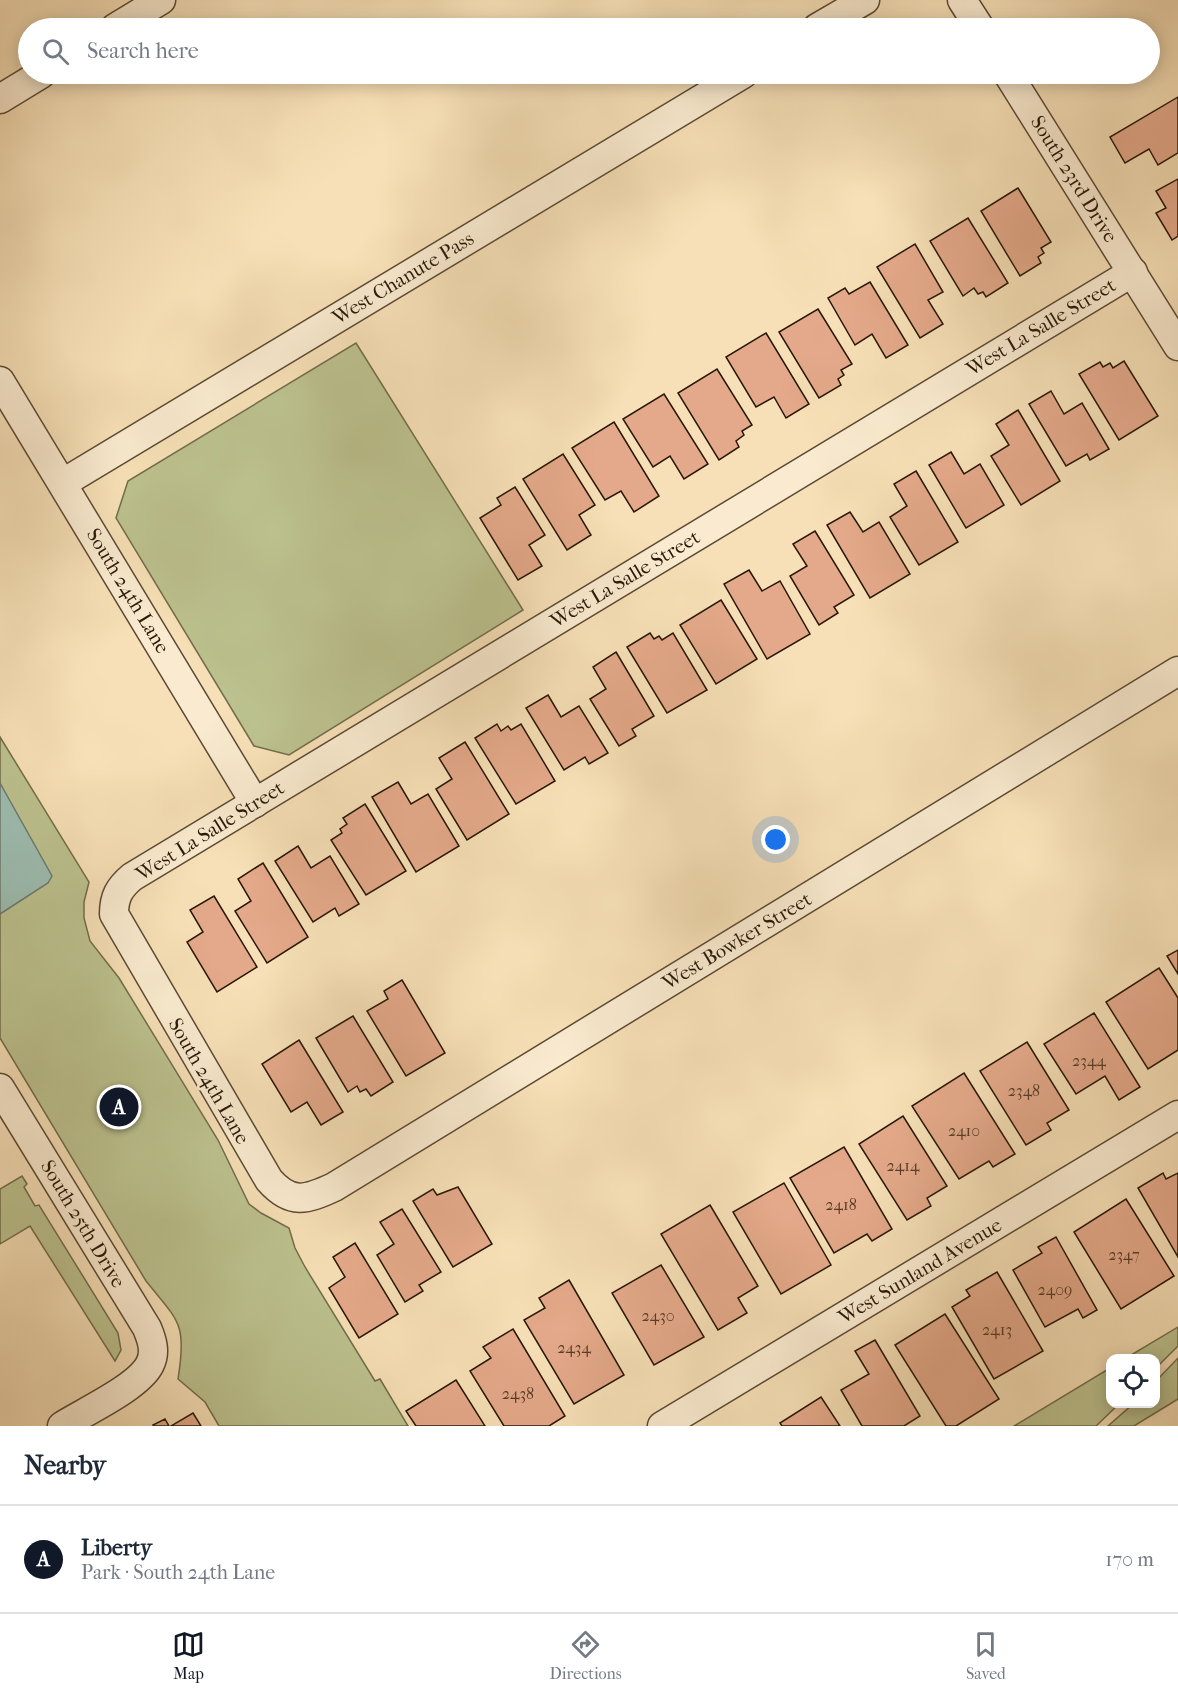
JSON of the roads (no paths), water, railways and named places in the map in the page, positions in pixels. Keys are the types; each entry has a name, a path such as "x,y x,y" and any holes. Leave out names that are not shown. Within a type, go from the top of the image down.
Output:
{"street":[{"path":"131,18 161,0"},
{"path":"834,18 865,0"},
{"path":"962,0 974,18"},
{"path":"0,99 25,84"},
{"name":"West Chanute Pass","path":"63,483 726,84"},
{"name":"South 23rd Drive","path":"1014,84 1178,346"},
{"name":"West La Salle Street","path":"120,889 132,877 255,802 1133,272"},
{"name":"South 24th Lane","path":"0,381 255,802"},
{"name":"West Bowker Street","path":"292,1198 313,1197 334,1187 1178,671"},
{"name":"South 24th Lane","path":"120,889 114,914 119,926 253,1157 278,1191 292,1198"},
{"name":"South 25th Drive","path":"0,1088 147,1328 153,1345 150,1364 129,1385 62,1426"},
{"name":"West Sunland Avenue","path":"662,1426 1178,1115"}],"place":[{"name":"Liberty","path":"119,1107"}]}
